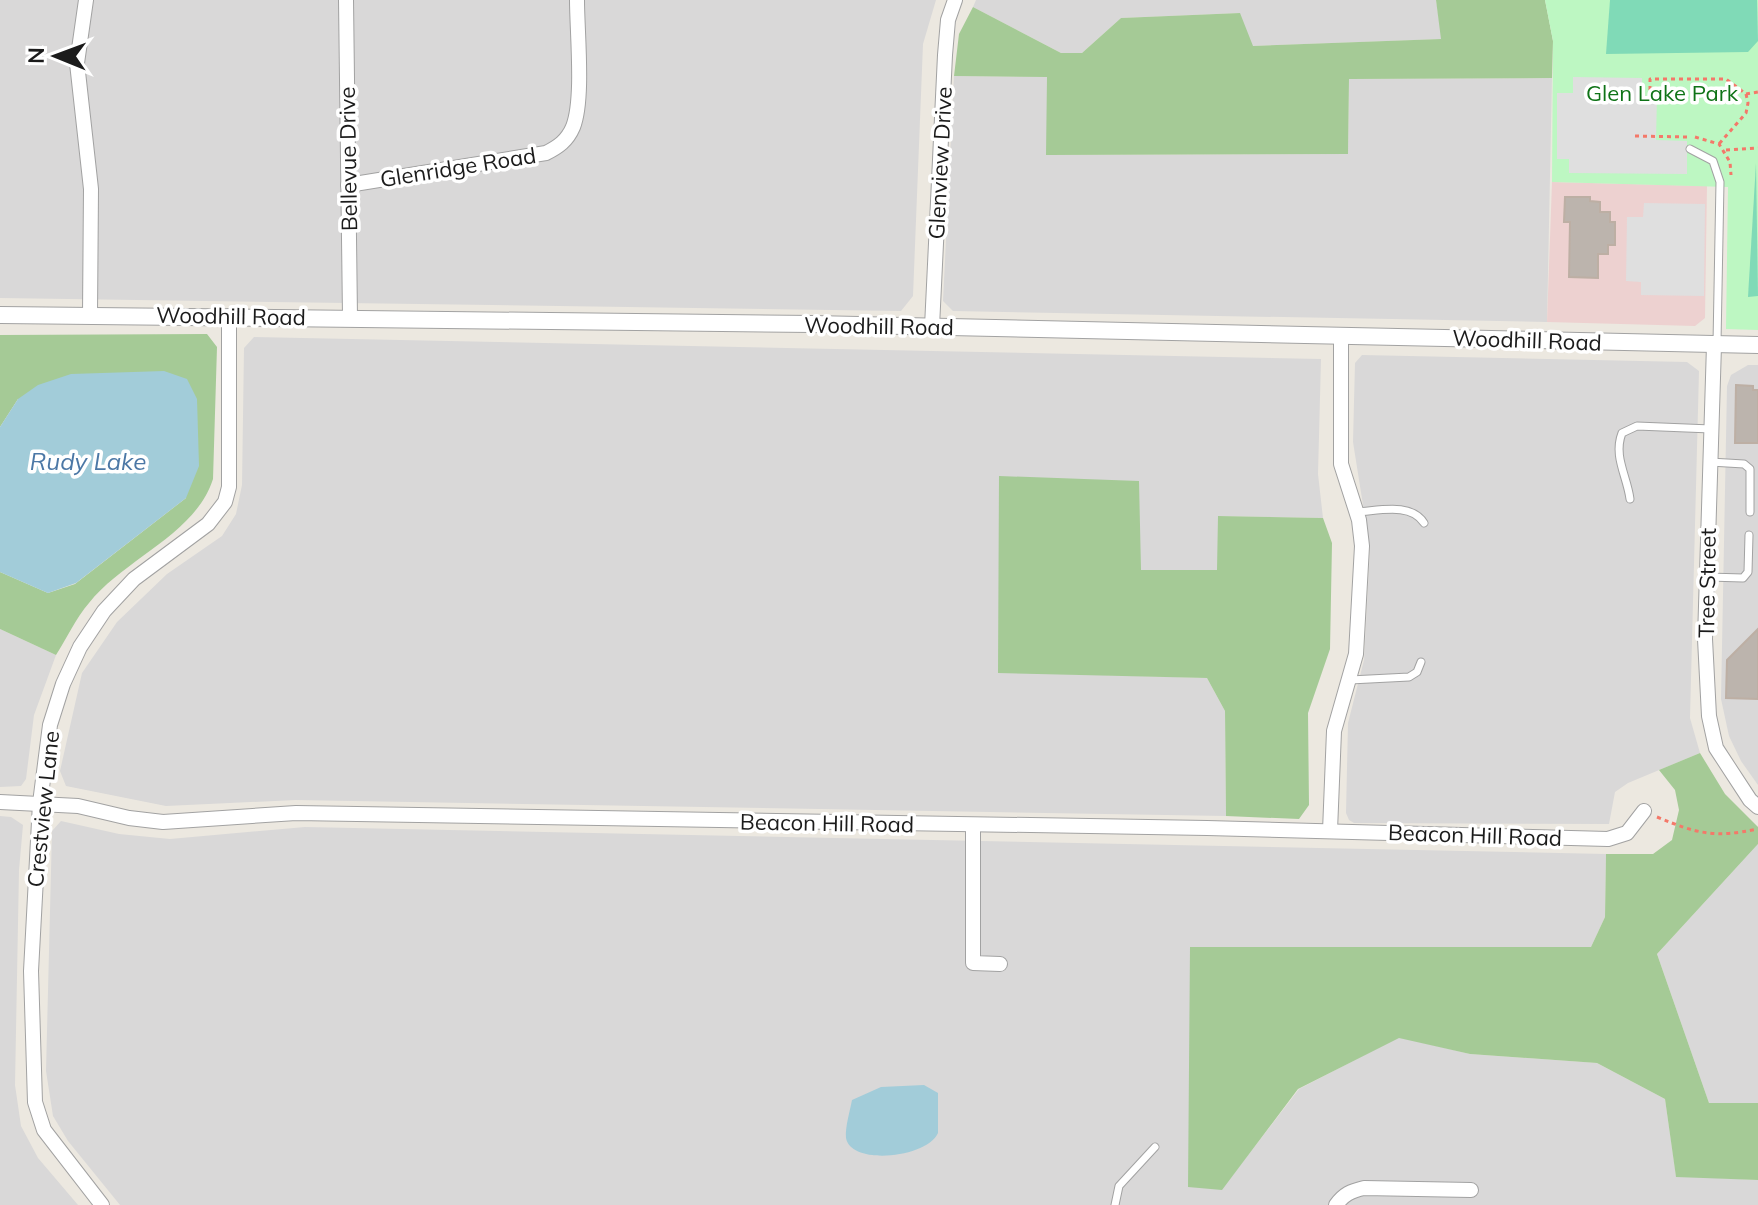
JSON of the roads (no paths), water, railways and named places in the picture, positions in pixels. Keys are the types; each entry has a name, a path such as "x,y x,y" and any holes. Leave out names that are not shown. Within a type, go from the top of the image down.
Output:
{"street":[{"path":"86,0 77,63 91,189 90,315"},
{"name":"Bellevue Drive","path":"346,0 350,317"},
{"name":"Glenridge Road","path":"348,185 546,153 562,144 573,127 578,104 577,0"},
{"name":"Glenview Drive","path":"932,327 945,55 948,20 955,0"},
{"name":"Woodhill Road","path":"0,315 350,317 1758,345"},
{"name":"Crestview Lane","path":"102,1205 44,1130 35,1102 31,971 40,803 50,725 63,684 80,647 104,611 134,579 208,524 225,502 229,487 229,316"},
{"path":"1330,831 1334,731 1356,654 1362,546 1357,512 1341,464 1341,335"},
{"name":"Tree Street","path":"1716,345 1705,639 1709,716 1716,748 1750,800 1758,807"},
{"name":"Beacon Hill Road","path":"0,802 78,806 163,822 296,813 1330,831 1608,839 1627,833 1644,811"},
{"path":"973,826 973,963 1000,964"},
{"path":"1336,1205 1352,1190 1364,1188 1471,1190"}],"lane":[{"path":"1690,149 1713,161 1720,182 1716,345"},
{"path":"1630,499 1626,475 1618,459 1618,443 1622,433 1637,426 1711,429"},
{"path":"1710,462 1744,464 1750,469 1750,512"},
{"path":"1357,512 1406,510 1420,516 1424,523"},
{"path":"1708,577 1743,578 1748,572 1749,535"},
{"path":"1348,680 1409,677 1417,672 1421,662"},
{"path":"1115,1205 1119,1186 1155,1147"}],"water":[{"name":"Rudy Lake","path":"164,371 187,379 197,399 199,466 186,498 76,583 48,593 0,572 0,427 18,399 38,385 71,374"},
{"path":"924,1085 938,1093 938,1133 931,1142 905,1153 890,1155 861,1153 851,1147 846,1134 852,1100 881,1087"}],"park label":[{"name":"Glen Lake Park","path":"1662,93"}]}
